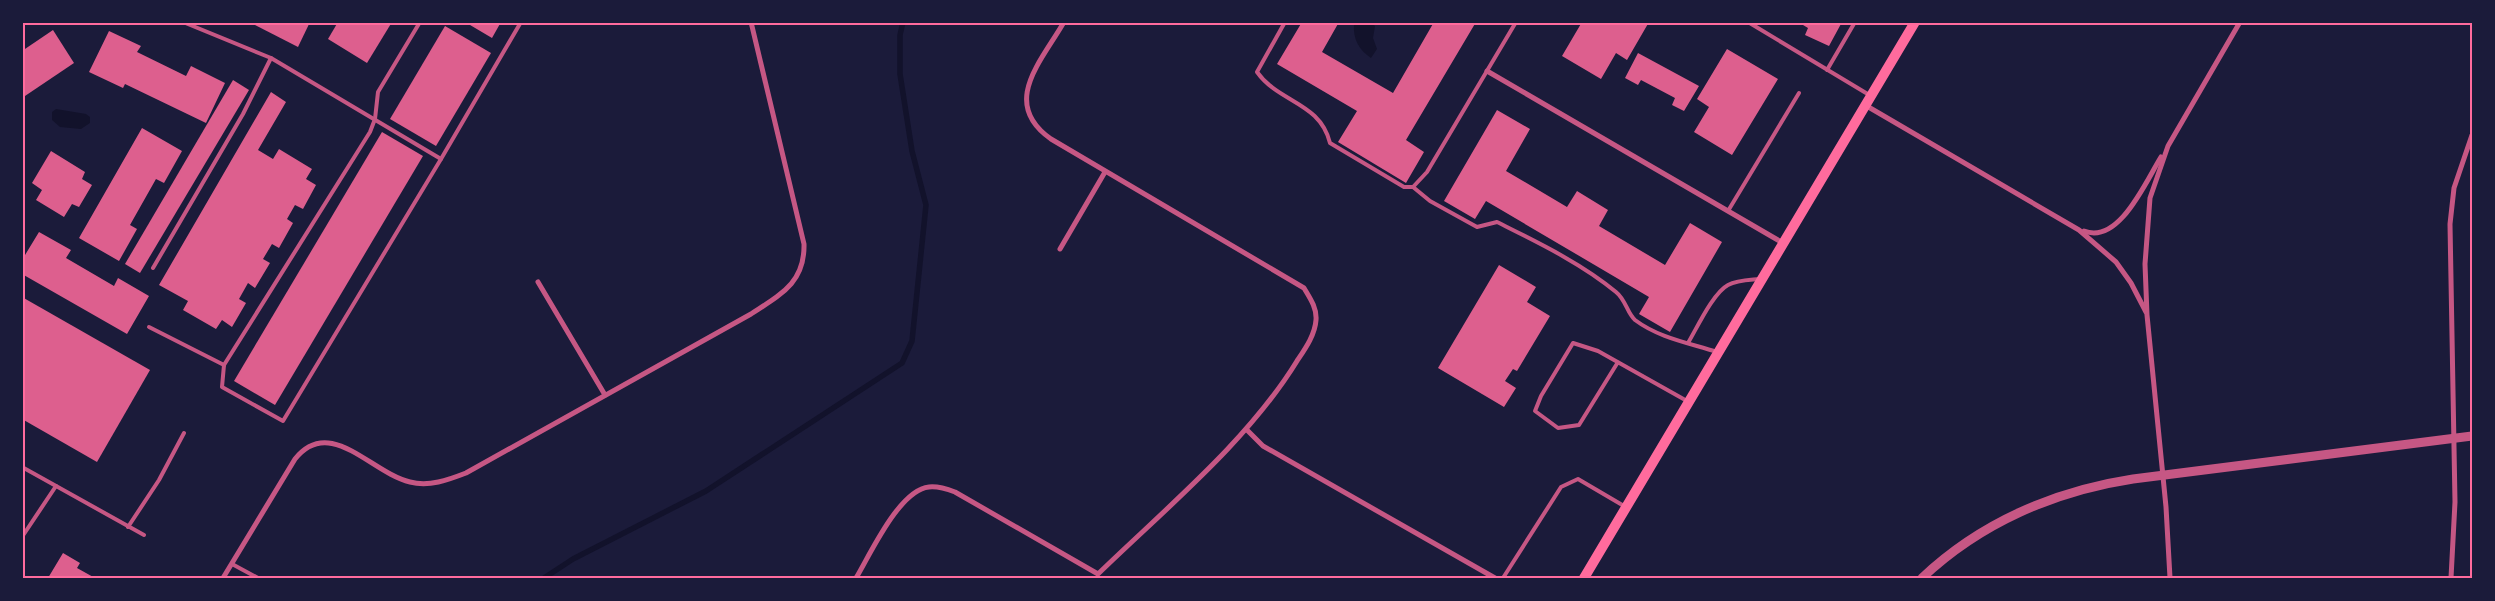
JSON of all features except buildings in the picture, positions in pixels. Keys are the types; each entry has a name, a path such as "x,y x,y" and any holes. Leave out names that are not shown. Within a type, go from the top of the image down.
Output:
{"main road":[{"path":"1584,578 1915,22"}],"street":[{"path":"223,578 295,459 304,448 316,443 331,442 396,478 411,483 426,484 446,481 466,472 751,314 791,285 799,273 804,260 804,244 751,22"},
{"path":"856,578 904,502 915,492 928,487 942,488 955,492 1098,574 1247,430 1284,382 1312,336 1316,319 1314,304 1304,288 1105,172 1040,132 1030,121 1026,108 1026,94 1030,80 1064,22"},
{"path":"2079,230 2098,234 2116,225 2168,146 2240,22"},
{"path":"1487,71 1784,244"},
{"path":"1868,101 2079,230 2116,262 2131,283 2147,315"},
{"path":"2451,578 2455,533 2450,224 2454,188 2472,135"},
{"path":"2168,146 2150,198 2145,264 2147,315 2163,476 2170,578"},
{"path":"1060,249 1105,172"},
{"path":"538,282 605,395"},
{"path":"1247,430 1263,446 1495,578"},
{"path":"1922,578 1972,539 1996,524 2032,506 2089,487 2472,436"}],"lane":[{"path":"183,22 270,58 441,159"},
{"path":"420,22 378,92 375,119 370,132 224,365 222,387 283,421 521,22"},
{"path":"1285,22 1257,72 1264,83 1319,118 1327,132 1330,143 1404,187 1413,186 1427,172 1516,22"},
{"path":"1748,22 1827,70 1868,101"},
{"path":"1827,70 1855,22"},
{"path":"153,268 243,114 270,58"},
{"path":"1728,211 1799,93"},
{"path":"1413,186 1430,201 1476,227 1497,222 1540,244 1616,292 1628,306 1634,319 1671,339 1719,352"},
{"path":"1688,343 1715,299 1726,286 1738,281 1763,278"},
{"path":"149,327 224,365"},
{"path":"1618,362 1579,425 1558,428 1535,411 1541,396 1573,343 1598,351 1618,362 1689,402"},
{"path":"128,526 159,480 184,433"},
{"path":"22,467 144,535"},
{"path":"1504,578 1561,487 1578,479 1626,507"},
{"path":"22,537 56,486"},
{"path":"232,564 258,578"}],"shaded area":[{"path":"1357,23 1372,23 1375,26 1373,38 1377,49 1371,58 1360,48 1356,39 1354,25"},
{"path":"56,109 86,114 90,117 90,123 81,129 60,127 52,120 52,112"}],"waterway":[{"path":"544,578 573,559 706,491 902,363 912,341 926,205 912,151 900,74 900,35 903,22"}]}
